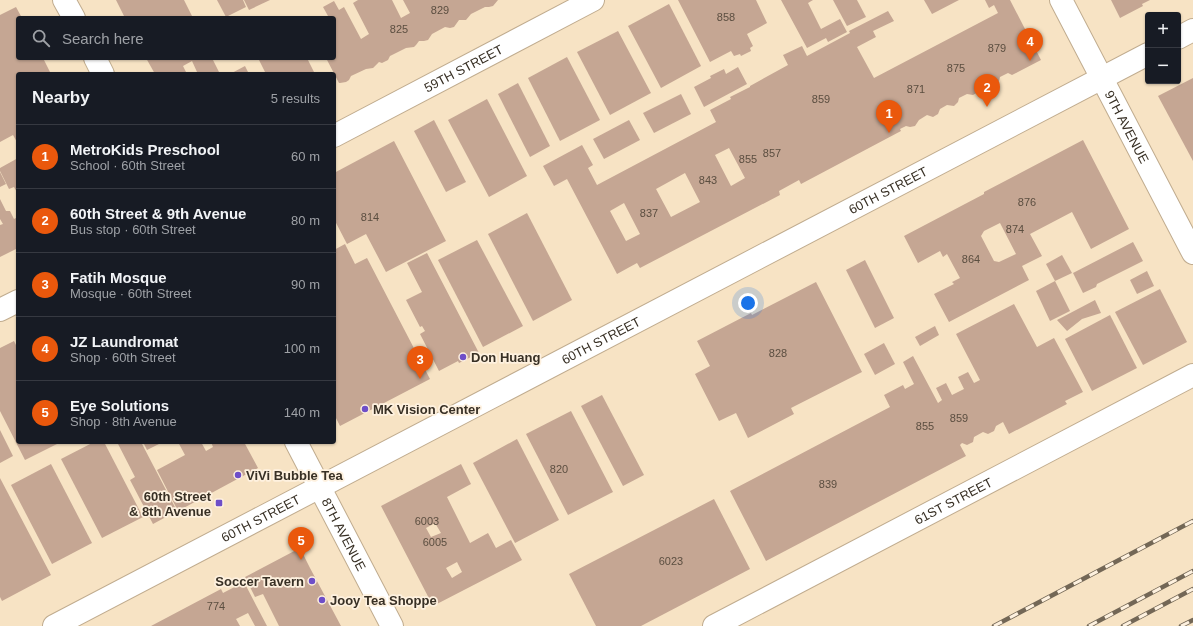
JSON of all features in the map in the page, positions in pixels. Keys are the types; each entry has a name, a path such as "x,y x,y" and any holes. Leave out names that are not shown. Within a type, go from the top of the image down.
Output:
{"street":[{"path":"64,0 73,16"},
{"name":"59TH STREET","path":"336,135 593,0"},
{"name":"9TH AVENUE","path":"1061,0 1193,253"},
{"path":"1181,36 1193,30"},
{"name":"60TH STREET","path":"54,626 1145,56"},
{"path":"96,60 102,72"},
{"path":"0,310 16,302"},
{"name":"61ST STREET","path":"714,626 1193,375"},
{"name":"8TH AVENUE","path":"297,444 392,626"}],"building":[{"path":"116,0 184,0 192,16 124,16"},
{"path":"217,0 243,0 246,7 225,16"},
{"path":"244,0 270,0 249,10"},
{"path":"358,0 392,0 401,18 410,13 403,0 498,0 493,6 485,7 471,14 466,20 459,20 454,27 445,27 432,34 428,40 419,41 414,47 406,48 390,56 388,60 382,63 379,62 373,68 366,69 351,76 346,82 339,83 336,77 336,72 333,72 327,60 336,60 336,16 328,16 323,7 334,1 339,10 344,7 361,39 369,34 353,3"},
{"path":"678,0 756,0 767,23 747,34 753,46 750,48 751,51 741,56 740,54 734,56 731,51 710,62"},
{"path":"781,0 813,0 808,3 821,29 840,19 847,32 828,42 826,38 807,48"},
{"path":"833,0 857,0 866,17 847,26"},
{"path":"924,0 959,0 932,14"},
{"path":"985,0 1010,0 1041,60 1012,75 1008,73 1000,77 999,81 995,85 987,83 979,88 978,92 973,95 967,94 959,98 958,102 954,106 947,105 940,109 938,114 933,117 927,115 919,120 915,126 906,126 900,129 901,131 801,184 799,180 779,191 780,195 640,268 637,263 617,274 567,179 554,186 543,166 582,145 593,165 588,168 597,185 716,122 710,110 731,99 730,97 788,65 783,55 802,46 807,56 850,33 849,31 888,11 894,21 873,31 876,37 857,47 874,78 998,13 994,5 989,8","holes":["729,148 745,178 731,186 715,155","685,173 700,202 671,217 656,189","624,203 640,234 626,241 610,211"]},
{"path":"1111,0 1150,0 1142,4 1143,6 1120,18"},
{"path":"669,4 701,66 661,88 628,26"},
{"path":"16,7 21,16 16,16 16,60 44,60 50,72 16,72 16,140 13,135 0,142 0,15"},
{"path":"618,31 651,93 610,115 577,52"},
{"path":"567,57 600,120 560,141 528,78"},
{"path":"147,60 213,60 219,72 197,72 192,61 183,66 186,72 154,72"},
{"path":"259,60 308,60 314,72 265,72"},
{"path":"245,66 248,72 234,72"},
{"path":"738,67 747,84 704,107 694,87 711,78 710,76 724,69 726,74"},
{"path":"1193,78 1193,161 1158,96"},
{"path":"518,83 550,146 530,157 498,94"},
{"path":"681,94 691,114 654,133 643,113"},
{"path":"487,99 527,176 489,197 448,120"},
{"path":"434,120 466,182 446,192 414,131"},
{"path":"629,120 640,140 604,159 593,139"},
{"path":"1083,140 1129,229 1091,249 1072,212 1030,234 1042,256 1022,266 1029,280 949,322 934,294 954,284 952,282 960,278 947,254 943,257 940,251 918,263 904,236 984,194 984,192","holes":["1000,223 1016,254 999,262 994,261 981,236 984,231"]},
{"path":"394,141 446,241 386,272 366,234 347,244 336,223 336,172"},
{"path":"16,159 16,190 14,187 9,189 0,168"},
{"path":"0,172 6,184 0,187"},
{"path":"0,199 6,211 10,211 14,219 16,218 16,249 0,257 0,225 3,224 0,219"},
{"path":"527,213 572,300 533,321 488,234"},
{"path":"477,240 523,326 483,347 438,260"},
{"path":"1133,242 1143,261 1097,284 1096,287 1083,293 1073,273"},
{"path":"345,244 355,264 367,258 430,379 340,426 336,418 336,249"},
{"path":"427,253 479,353 459,363 458,361 439,371 420,334 425,331 422,326 420,327 406,300 422,292 407,263"},
{"path":"1062,255 1072,273 1055,281 1046,264"},
{"path":"865,260 894,318 875,328 846,270"},
{"path":"1147,271 1154,286 1137,294 1130,280"},
{"path":"1055,281 1070,311 1050,321 1036,291"},
{"path":"816,282 862,372 791,408 794,414 748,438 736,413 719,421 695,374 710,366 697,341"},
{"path":"1160,289 1187,342 1143,365 1115,312"},
{"path":"1095,300 1101,313 1082,319 1067,331 1057,320"},
{"path":"1014,304 1037,347 1054,338 1083,392 1065,401 1067,404 1009,434 1003,422 996,426 994,431 988,434 983,432 974,437 973,442 967,445 962,443 960,445 966,456 766,561 730,491 890,407 884,395 903,385 905,389 914,384 903,362 913,356 938,403 942,400 936,388 946,383 952,395 964,389 958,377 968,372 974,383 980,380 956,334"},
{"path":"1110,315 1137,368 1092,391 1065,339"},
{"path":"935,326 939,335 920,346 915,337"},
{"path":"14,341 16,345 16,442 0,411 0,348"},
{"path":"884,343 895,364 875,375 864,354"},
{"path":"602,395 644,475 623,486 581,406"},
{"path":"571,411 613,492 568,515 526,434"},
{"path":"0,430 13,456 0,463"},
{"path":"517,439 559,520 515,543 473,463"},
{"path":"17,444 57,444 25,460"},
{"path":"90,444 105,444 143,517 102,538 61,459"},
{"path":"118,444 142,444 177,511 153,524 130,480 135,477"},
{"path":"144,444 159,444 147,450"},
{"path":"179,444 202,444 206,451 213,447 212,444 245,444 258,468 178,511 157,470 185,455"},
{"path":"51,464 92,543 52,564 11,485"},
{"path":"461,464 471,484 447,497 470,543 488,533 496,548 511,540 522,560 433,606 381,506","holes":["435,523 441,533 431,537 426,528","457,562 462,572 452,578 446,568"]},
{"path":"0,478 51,575 2,601 0,597"},
{"path":"714,499 750,569 641,626 596,626 569,574"},
{"path":"300,548 341,626 279,626 263,594 255,597 245,577"},
{"path":"244,582 267,626 255,626 248,613 236,619 240,626 151,626 221,589 223,593"}],"railway":[{"path":"994,626 1193,521"},
{"path":"1089,626 1193,571"},
{"path":"1123,626 1193,589"},
{"path":"1181,626 1193,620"}],"place":[{"name":"JZ Laundromat","path":"1030,61"},
{"name":"60th Street & 9th Avenue","path":"987,107"},
{"name":"MetroKids Preschool","path":"889,133"},
{"name":"Don Huang","path":"463,357"},
{"name":"Fatih Mosque","path":"420,379"},
{"name":"MK Vision Center","path":"365,409"},
{"name":"ViVi Bubble Tea","path":"238,475"},
{"name":"60th Street & 8th Avenue","path":"219,503"},
{"name":"Eye Solutions","path":"301,560"},
{"name":"Soccer Tavern","path":"312,581"},
{"name":"Jooy Tea Shoppe","path":"322,600"}]}
